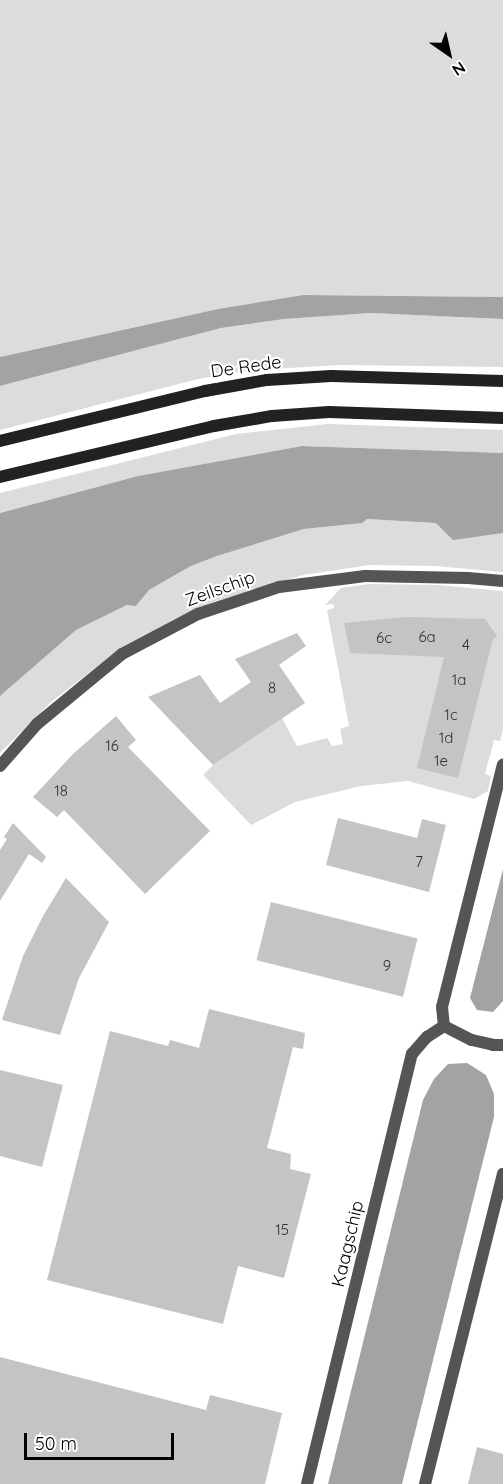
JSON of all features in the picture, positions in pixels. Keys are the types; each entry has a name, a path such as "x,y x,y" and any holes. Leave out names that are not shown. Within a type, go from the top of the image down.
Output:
{"main road":[{"name":"De Rede","path":"0,441 204,391 267,380 331,376 503,381"},
{"path":"0,477 214,426 272,416 329,412 503,418"}],"street":[{"name":"Zeilschip","path":"0,766 37,724 122,654 198,614 279,587 365,576 503,581"},
{"path":"503,765 442,1007 444,1026 472,1040 503,1045"},
{"name":"Kaagschip","path":"307,1484 412,1054 427,1037 444,1026"},
{"path":"425,1484 503,1174"}],"shaded area":[{"path":"0,0 503,0 503,297 303,295 218,309 0,357"},
{"path":"303,295 503,297 503,319 371,313 284,319 221,328 0,386 0,357 218,309"},
{"path":"371,313 503,319 503,367 341,365 252,370 198,379 0,430 0,386 221,328 284,319"},
{"path":"328,424 503,430 503,453 302,446 138,476 0,513 0,493 236,434"},
{"path":"302,446 503,453 503,533 453,540 436,523 367,519 362,523 304,529 217,556 191,566 149,590 136,606 127,605 76,630 0,696 0,513 138,476"},
{"path":"366,519 437,523 480,535 503,533 503,572 435,566 370,565 303,575 216,601 175,619 109,657 51,702 0,753 0,696 76,630 127,605 136,606 149,590 191,566 217,556 304,529 361,523"},
{"path":"369,584 438,585 503,591 503,730 500,741 494,740 485,774 491,776 488,791 474,799 408,781 361,786 295,802 251,825 203,775 213,765 282,718 297,746 327,738 332,746 343,744 340,729 349,726 327,610 334,608 333,604 325,605 341,588"},
{"path":"503,869 503,1001 493,1012 477,1010 470,998"},
{"path":"467,1063 486,1075 494,1094 494,1117 402,1484 328,1484 423,1100 434,1079 448,1064"}],"building":[{"path":"406,617 485,619 497,636 493,639 458,778 417,768 444,657 350,653 344,623"},
{"path":"297,633 306,646 279,665 305,703 213,765 148,697 200,675 220,703 251,682 235,659"},
{"path":"116,716 136,740 128,747 210,831 145,894 64,810 57,817 33,797 73,754"},
{"path":"338,818 417,838 422,819 446,825 429,892 326,865"},
{"path":"13,823 46,857 42,863 29,854 0,901 0,850 7,839 4,837"},
{"path":"66,878 109,922 79,978 60,1035 2,1020 23,956"},
{"path":"271,902 418,939 403,997 256,960"},
{"path":"209,1009 305,1033 303,1049 293,1047 267,1148 291,1154 290,1169 311,1174 284,1278 238,1266 223,1324 47,1280 110,1031 168,1046 170,1040 199,1048"},
{"path":"0,1070 63,1085 42,1167 0,1156"},
{"path":"0,1357 206,1410 210,1395 282,1413 265,1484 0,1484"},
{"path":"477,1447 503,1454 503,1484 468,1484"}]}
